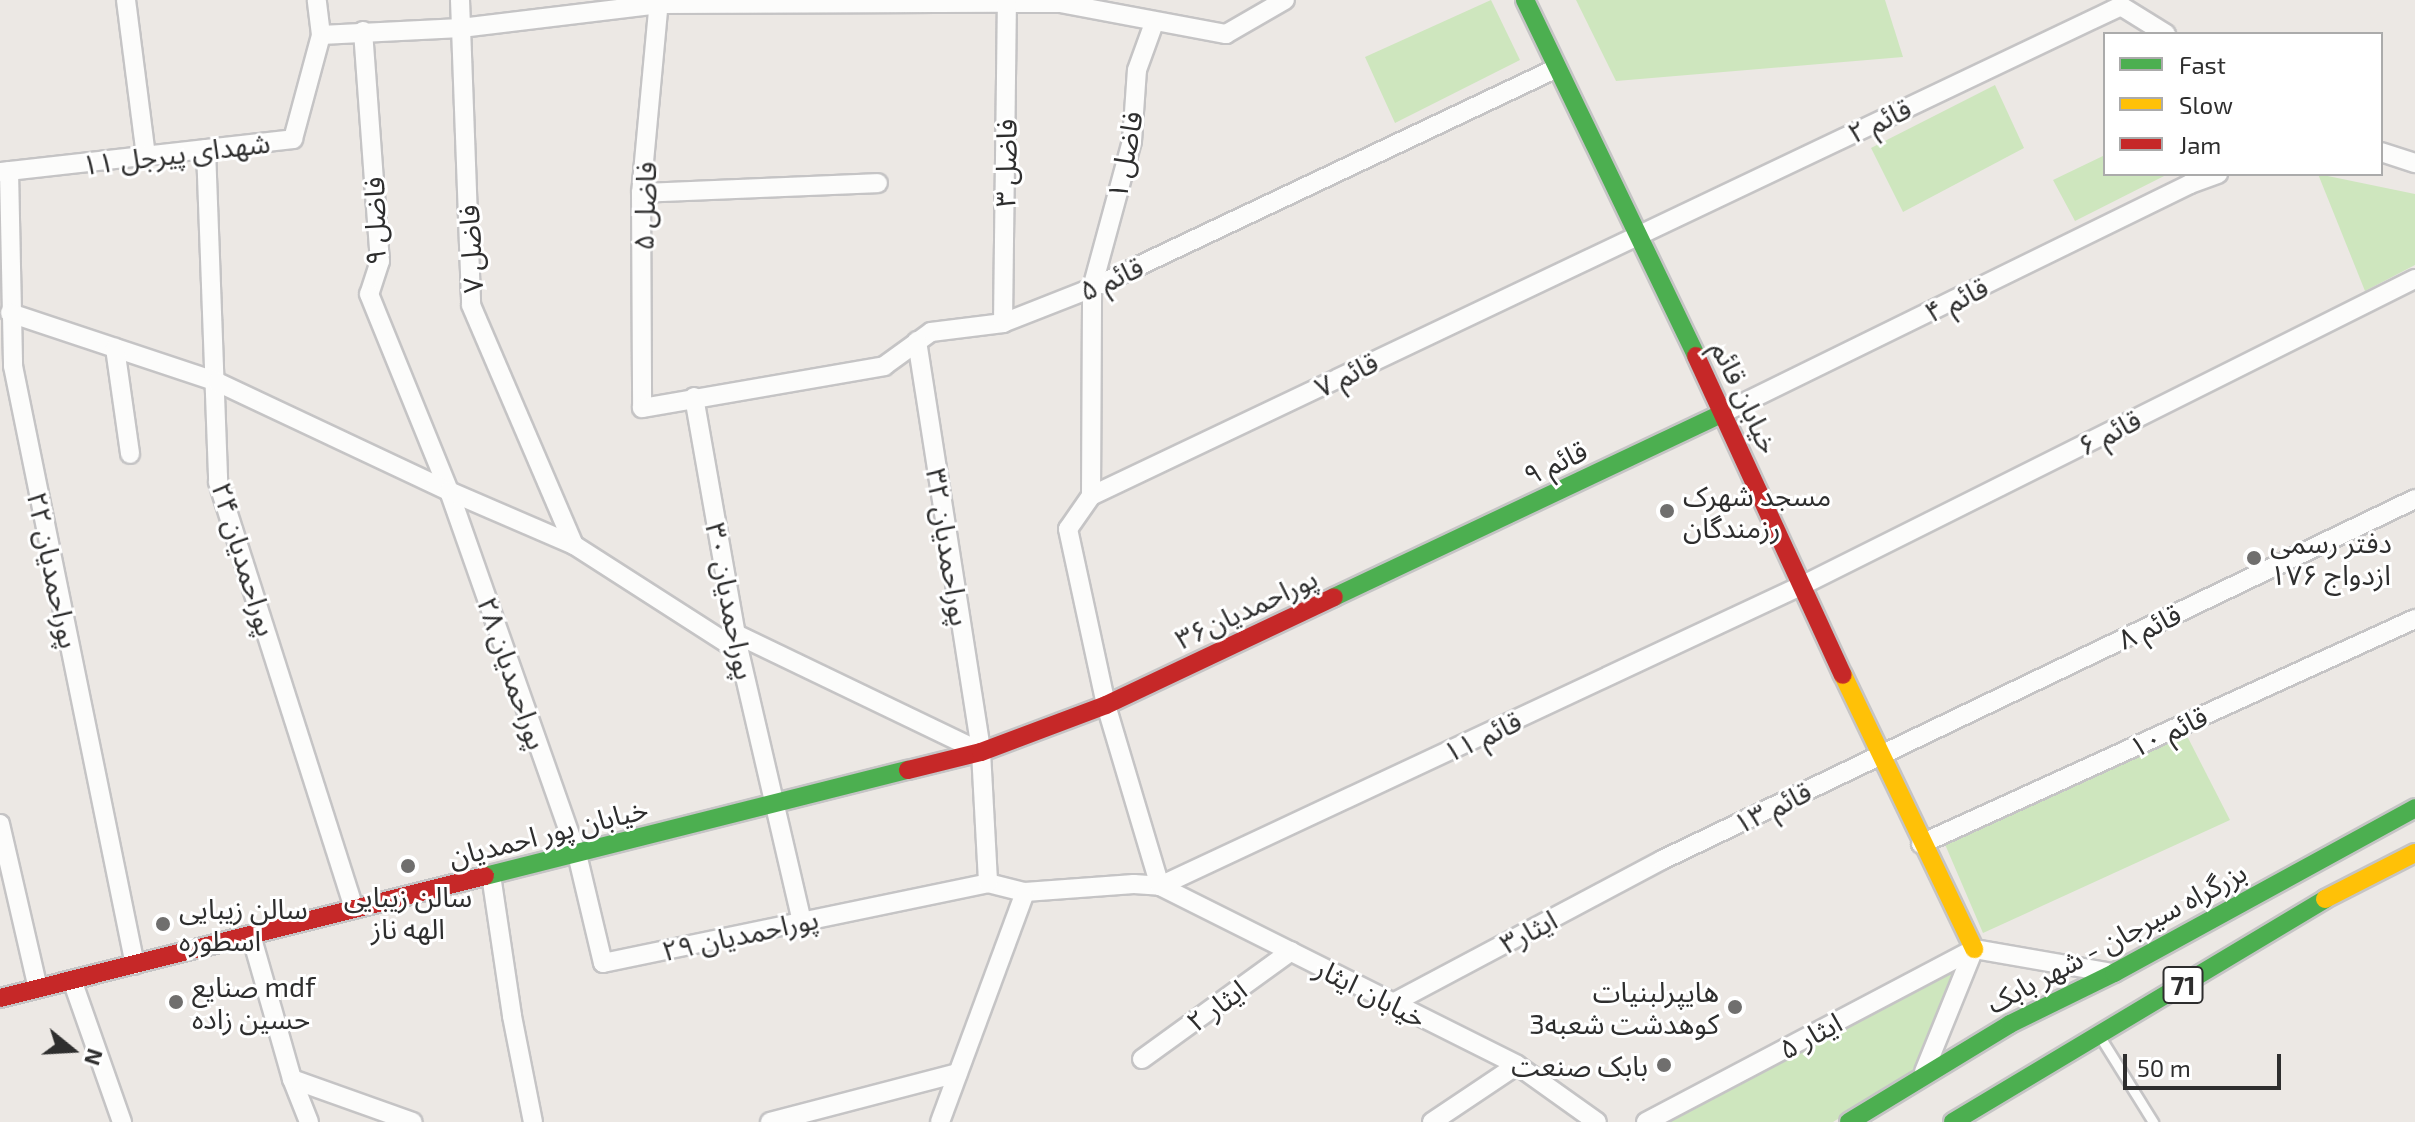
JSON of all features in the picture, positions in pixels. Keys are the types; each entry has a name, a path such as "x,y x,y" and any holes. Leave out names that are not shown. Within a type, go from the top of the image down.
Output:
{"main road":[{"name":"خیابان قائم","path":"1525,0 1723,413 1921,844 1974,949"},
{"name":"قائم ۹","path":"1411,562 1723,413"},
{"name":"پوراحمدیان۳۶","path":"1106,705 1411,562"},
{"name":"خیابان پور احمدیان","path":"0,998 981,752 1106,705"},
{"name":"بزرگراه سیرجان - شهر بابک","path":"1849,1122 1923,1074 2010,1024 2114,973 2415,808"},
{"name":"71","path":"1953,1122 2322,901 2415,853"}],"street":[{"path":"126,0 146,157"},
{"path":"317,0 321,35 461,28 659,2 1060,2 1154,23 1226,34 1285,0"},
{"name":"فاضل ۷","path":"460,0 471,305 574,545"},
{"name":"فاضل ۵","path":"642,408 641,193 659,2"},
{"name":"فاضل ۳","path":"1003,323 1007,3"},
{"name":"قائم ۲","path":"1637,235 2121,6 2163,32"},
{"name":"فاضل ۱","path":"1091,496 1092,288 1132,141 1137,70 1154,23"},
{"name":"فاضل ۹","path":"363,31 380,261 369,294 449,491"},
{"name":"شهدای پیرجل ۱۱","path":"4,172 293,139 321,35"},
{"name":"قائم ۵","path":"642,408 884,366 931,332 1003,323 1092,288 1557,68"},
{"name":"پوراحمدیان ۲۴","path":"206,149 217,382 218,482 354,909"},
{"path":"2383,153 2415,163"},
{"name":"پوراحمدیان ۲۲","path":"4,172 13,366 135,965"},
{"name":"قائم ۴","path":"1723,413 2190,184 2212,176"},
{"path":"641,193 878,183"},
{"name":"قائم ۷","path":"1106,705 1068,529 1091,496 1637,235"},
{"name":"قائم ۶","path":"1803,585 2415,279"},
{"path":"10,313 217,382 449,491 574,545 738,642 981,752"},
{"name":"پوراحمدیان ۳۲","path":"917,341 981,752 988,883"},
{"path":"115,348 130,454"},
{"name":"پوراحمدیان ۳۰","path":"694,397 738,642 802,922"},
{"name":"پوراحمدیان ۲۸","path":"449,491 577,854"},
{"name":"قائم ۸","path":"1882,754 2415,499"},
{"name":"قائم ۱۱","path":"1160,886 1803,585"},
{"name":"قائم ۱۰","path":"1921,844 2415,619"},
{"path":"1106,705 1160,886"},
{"name":"قائم ۱۳","path":"1662,860 1882,754"},
{"path":"0,824 38,988"},
{"name":"پوراحمدیان ۲۹","path":"577,854 603,963 988,883"},
{"name":"ایثار۳","path":"1393,1003 1662,860"},
{"path":"491,875 512,1016 533,1122"},
{"name":"خیابان ایثار","path":"988,883 1025,892 1134,884 1160,886 1517,1065 1597,1122"},
{"path":"940,1122 1025,892"},
{"path":"251,935 292,1079 309,1122"},
{"path":"1923,1074 1974,949 2114,973"},
{"name":"ایثار ۵","path":"1646,1122 1974,949"},
{"name":"ایثار ۲","path":"1142,1059 1291,951"},
{"path":"72,980 122,1122"},
{"path":"1432,1122 1517,1065"},
{"path":"770,1122 958,1073"},
{"path":"292,1079 413,1122"}],"lane":[{"path":"2099,1035 2153,1122"}],"green space":[{"path":"1491,0 1520,60 1395,123 1365,57"},
{"path":"1576,0 1885,0 1903,57 1616,81"},
{"path":"1995,85 2024,148 1903,212 1871,148"},
{"path":"2103,156 2103,176 2164,176 2075,221 2053,180"},
{"path":"2319,176 2415,194 2415,265 2365,291"},
{"path":"2185,732 2230,820 1983,933 1944,842"},
{"path":"1960,967 1918,1069 1833,1122 1661,1122"}],"traffic: fast":[{"path":"1525,0 1696,356"},
{"path":"1334,597 1723,413"},
{"path":"485,876 908,770"},
{"path":"1849,1122 2010,1024 2114,973 2415,808"},
{"path":"1953,1122 2325,899"}],"traffic: slow":[{"path":"1843,675 1974,949"},
{"path":"2325,899 2415,853"}],"traffic: jam":[{"path":"1696,356 1843,675"},
{"path":"908,770 981,752 1106,705 1334,597"},
{"path":"0,998 485,876"}],"place":[{"name":"مسجد شهرک رزمندگان","path":"1667,511"},
{"name":"دفتر رسمی ازدواج ۱۷۶","path":"2254,558"},
{"name":"سالن زیبایی الهه ناز","path":"408,866"},
{"name":"سالن زیبایی اسطوره","path":"163,924"},
{"name":"صنایع mdf حسین زاده","path":"176,1002"},
{"name":"هایپرلبنیات کوهدشت شعبه3","path":"1735,1007"},
{"name":"بابک صنعت","path":"1664,1065"}]}
